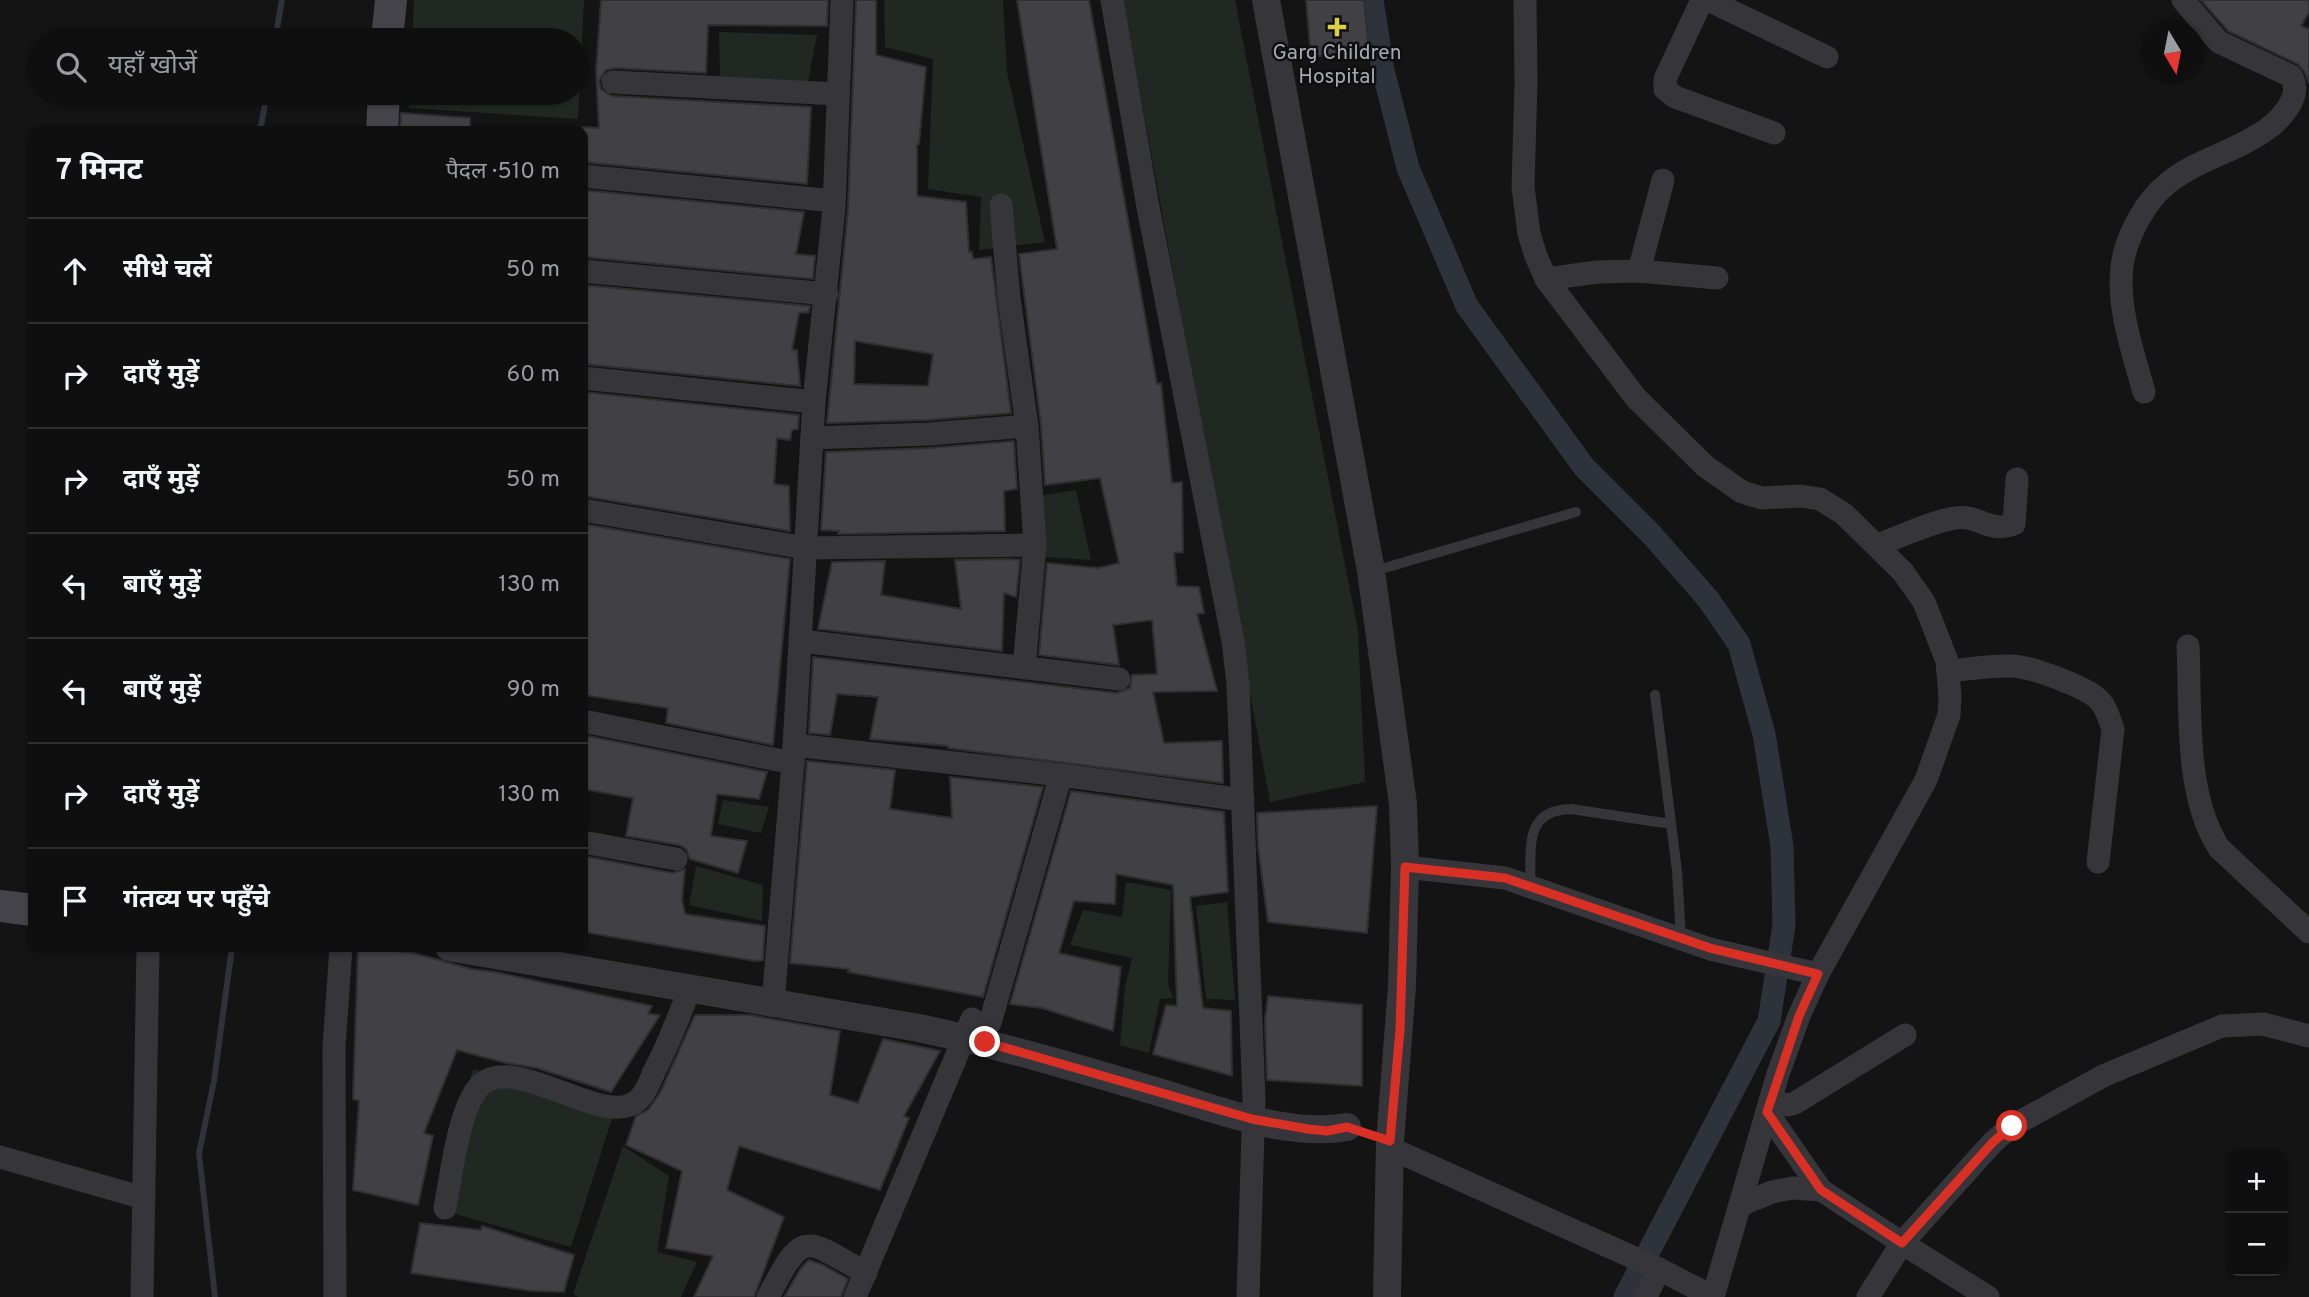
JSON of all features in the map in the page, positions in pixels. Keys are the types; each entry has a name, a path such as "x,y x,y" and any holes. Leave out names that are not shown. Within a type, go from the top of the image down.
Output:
{"main road":[{"path":"388,28 391,0"},
{"path":"382,126 383,105"},
{"path":"0,884 28,887"},
{"path":"0,906 28,909"}],"street":[{"path":"773,993 801,641 814,402 827,294 834,201 842,0"},
{"path":"1112,0 1148,207 1233,641 1238,684 1253,1109 1248,1297"},
{"path":"1266,0 1371,572 1403,804 1405,867 1400,1030 1390,1145 1387,1297"},
{"path":"582,952 773,993 976,1027 1253,1109 1308,1129 1327,1131 1347,1127 1660,1269 1713,1297 1799,1016 1818,974 1926,779 1949,715 1948,671 1942,647 1924,602 1903,572 1877,545 1844,514 1820,499 1800,496 1762,498 1742,492 1705,466 1636,398 1546,279 1530,234 1523,187 1525,0"},
{"path":"1702,0 1665,79 1665,89 1675,97 1774,133"},
{"path":"1708,0 1827,57"},
{"path":"2144,392 2125,325 2122,266 2146,207 2170,181 2258,135 2275,123 2295,92 2295,83 2300,76 2219,42 2183,0"},
{"path":"613,82 837,94"},
{"path":"588,176 834,201"},
{"path":"1639,271 1663,180"},
{"path":"1001,205 1009,298 1027,426 1035,545 1024,668"},
{"path":"588,271 827,294"},
{"path":"1546,279 1597,272 1639,271 1717,278"},
{"path":"588,379 814,402"},
{"path":"812,438 929,434 1027,426"},
{"path":"1877,545 1955,517 1969,518 1996,528 2014,524 2017,479"},
{"path":"588,511 806,548 1035,545"},
{"path":"801,641 1119,679"},
{"path":"2188,646 2193,762 2202,813 2211,836 2219,848 2309,932"},
{"path":"1948,671 2014,666 2029,668 2074,685 2098,698 2107,710 2113,729 2098,862"},
{"path":"588,722 793,754 1061,775 1243,800"},
{"path":"855,1297 976,1027 1061,775"},
{"path":"588,843 676,859"},
{"path":"1405,867 1505,878 1710,948 1818,974"},
{"path":"142,1297 148,952"},
{"path":"335,1297 334,1047 341,952"},
{"path":"478,952 690,988 773,993"},
{"path":"444,1208 456,1148 468,1108 482,1083 493,1078 514,1076 598,1103 618,1107 630,1105 644,1092 670,1039 690,988"},
{"path":"1868,1297 1902,1243 1993,1142 2012,1126 2103,1076 2222,1026 2263,1024 2309,1036"},
{"path":"1769,1107 1795,1103 1905,1035"},
{"path":"1769,1107 1821,1190 1988,1297"},
{"path":"0,1157 144,1198"},
{"path":"1740,1205 1772,1192 1794,1188 1821,1190"},
{"path":"768,1297 792,1254 808,1244 817,1246 866,1273"},
{"path":"1646,1297 1660,1269"}],"lane":[{"path":"1371,572 1576,512"},
{"path":"1655,695 1677,871 1681,938"},
{"path":"1530,887 1536,821 1555,809 1571,808 1671,824"}],"shaded area":[{"path":"414,0 584,0 583,28 413,28"},
{"path":"884,0 1003,0 1007,72 1045,242 979,250 981,197 928,189 933,59 885,47"},
{"path":"1123,0 1235,0 1358,631 1365,782 1270,802"},
{"path":"719,32 817,35 808,82 720,76"},
{"path":"409,105 579,105 578,119 409,108"},
{"path":"1076,490 1091,560 1031,556 1025,498"},
{"path":"723,800 769,807 761,833 718,824"},
{"path":"696,866 763,885 762,921 689,905"},
{"path":"1126,882 1171,890 1168,984 1173,998 1160,999 1149,1053 1120,1045 1125,987 1132,958 1070,945 1083,910 1122,917"},
{"path":"1227,902 1235,1000 1206,999 1196,906"},
{"path":"473,1069 615,1109 571,1247 435,1208"},
{"path":"623,1146 669,1176 657,1252 697,1262 681,1297 578,1297 573,1294"}],"building":[{"path":"601,0 828,0 827,26 708,25 706,73 614,68 606,70 599,81 601,89 612,96 811,107 807,184 588,162 588,127 599,128 596,71"},
{"path":"856,0 876,0 876,55 926,67 917,144 917,196 966,202 969,252 972,252 973,259 991,257 1011,413 928,420 827,423 848,209","holes":["855,341 933,354 928,386 854,384"]},
{"path":"1017,0 1089,0 1157,384 1161,383 1172,483 1182,482 1183,552 1174,553 1177,586 1199,587 1204,613 1197,614 1217,691 1153,692 1164,743 1222,741 1223,783 948,746 870,739 878,697 837,694 830,735 809,733 813,657 1117,693 1130,688 1132,675 1157,674 1152,620 1113,625 1119,665 1039,655 1047,563 1098,568 1119,563 1100,478 1045,485 1041,425 1019,254 1057,249"},
{"path":"1306,0 1364,0 1369,51 1311,57"},
{"path":"2201,0 2309,0 2309,12 2301,26 2309,29 2309,83 2298,64 2228,31"},
{"path":"401,113 470,118 470,126 400,126"},
{"path":"588,190 804,212 796,254 815,256 813,279 588,257"},
{"path":"588,285 810,306 809,312 799,313 792,350 797,350 800,386 588,365"},
{"path":"588,393 799,415 798,429 792,430 790,440 777,438 774,484 789,486 790,531 588,497"},
{"path":"1014,441 1017,489 1004,491 1005,531 838,534 839,531 821,530 826,452"},
{"path":"588,525 790,559 773,745 666,723 668,708 588,696"},
{"path":"955,560 1020,560 1016,597 1004,593 1002,651 818,629 832,562 885,561 881,595 961,609"},
{"path":"588,736 767,772 759,799 717,794 711,836 747,841 738,873 690,859 686,849 679,845 626,836 633,798 588,790"},
{"path":"807,761 895,770 890,809 952,818 950,777 1043,787 983,997 848,972 849,969 790,963"},
{"path":"1071,791 1224,812 1228,892 1190,897 1203,1008 1231,1011 1232,1076 1153,1054 1166,1005 1177,1006 1173,885 1116,874 1115,904 1074,901 1059,953 1121,967 1113,1031 1042,1008 1010,1004"},
{"path":"1377,806 1367,933 1268,922 1258,847 1257,813"},
{"path":"588,857 673,873 685,869 682,899 685,914 765,926 763,960 755,961 588,933"},
{"path":"358,952 414,953 471,969 652,1006 648,1014 660,1015 611,1092 537,1068 457,1050 424,1133 433,1136 418,1205 353,1190 359,1101 353,1099"},
{"path":"1268,996 1362,1005 1362,1086 1267,1080 1265,1020"},
{"path":"695,1015 749,1015 840,1031 830,1095 858,1103 883,1039 940,1051 904,1116 909,1118 880,1190 739,1146 727,1190 784,1217 754,1297 694,1297 713,1256 666,1248 682,1171 626,1145 636,1116 648,1110 660,1093"},
{"path":"420,1223 481,1230 482,1226 574,1255 564,1292 532,1291 411,1273"},
{"path":"809,1260 848,1279 841,1297 784,1297 801,1268"}],"waterway":[{"path":"277,28 282,0"},
{"path":"1372,0 1383,70 1408,168 1467,306 1584,467 1652,535 1708,599 1739,644 1764,734 1782,846 1784,925 1769,1021 1625,1297"},
{"path":"261,126 265,105"},
{"path":"215,1297 199,1153 214,1081 231,952"}],"place":[{"name":"Garg Children Hospital","path":"1337,27"}],"route":[{"path":"985,1042 1252,1119 1327,1131 1347,1127 1390,1141 1400,1030 1405,867 1505,878 1710,948 1818,974 1799,1016 1767,1112 1821,1190 1902,1243 1993,1142 2012,1126"}]}
